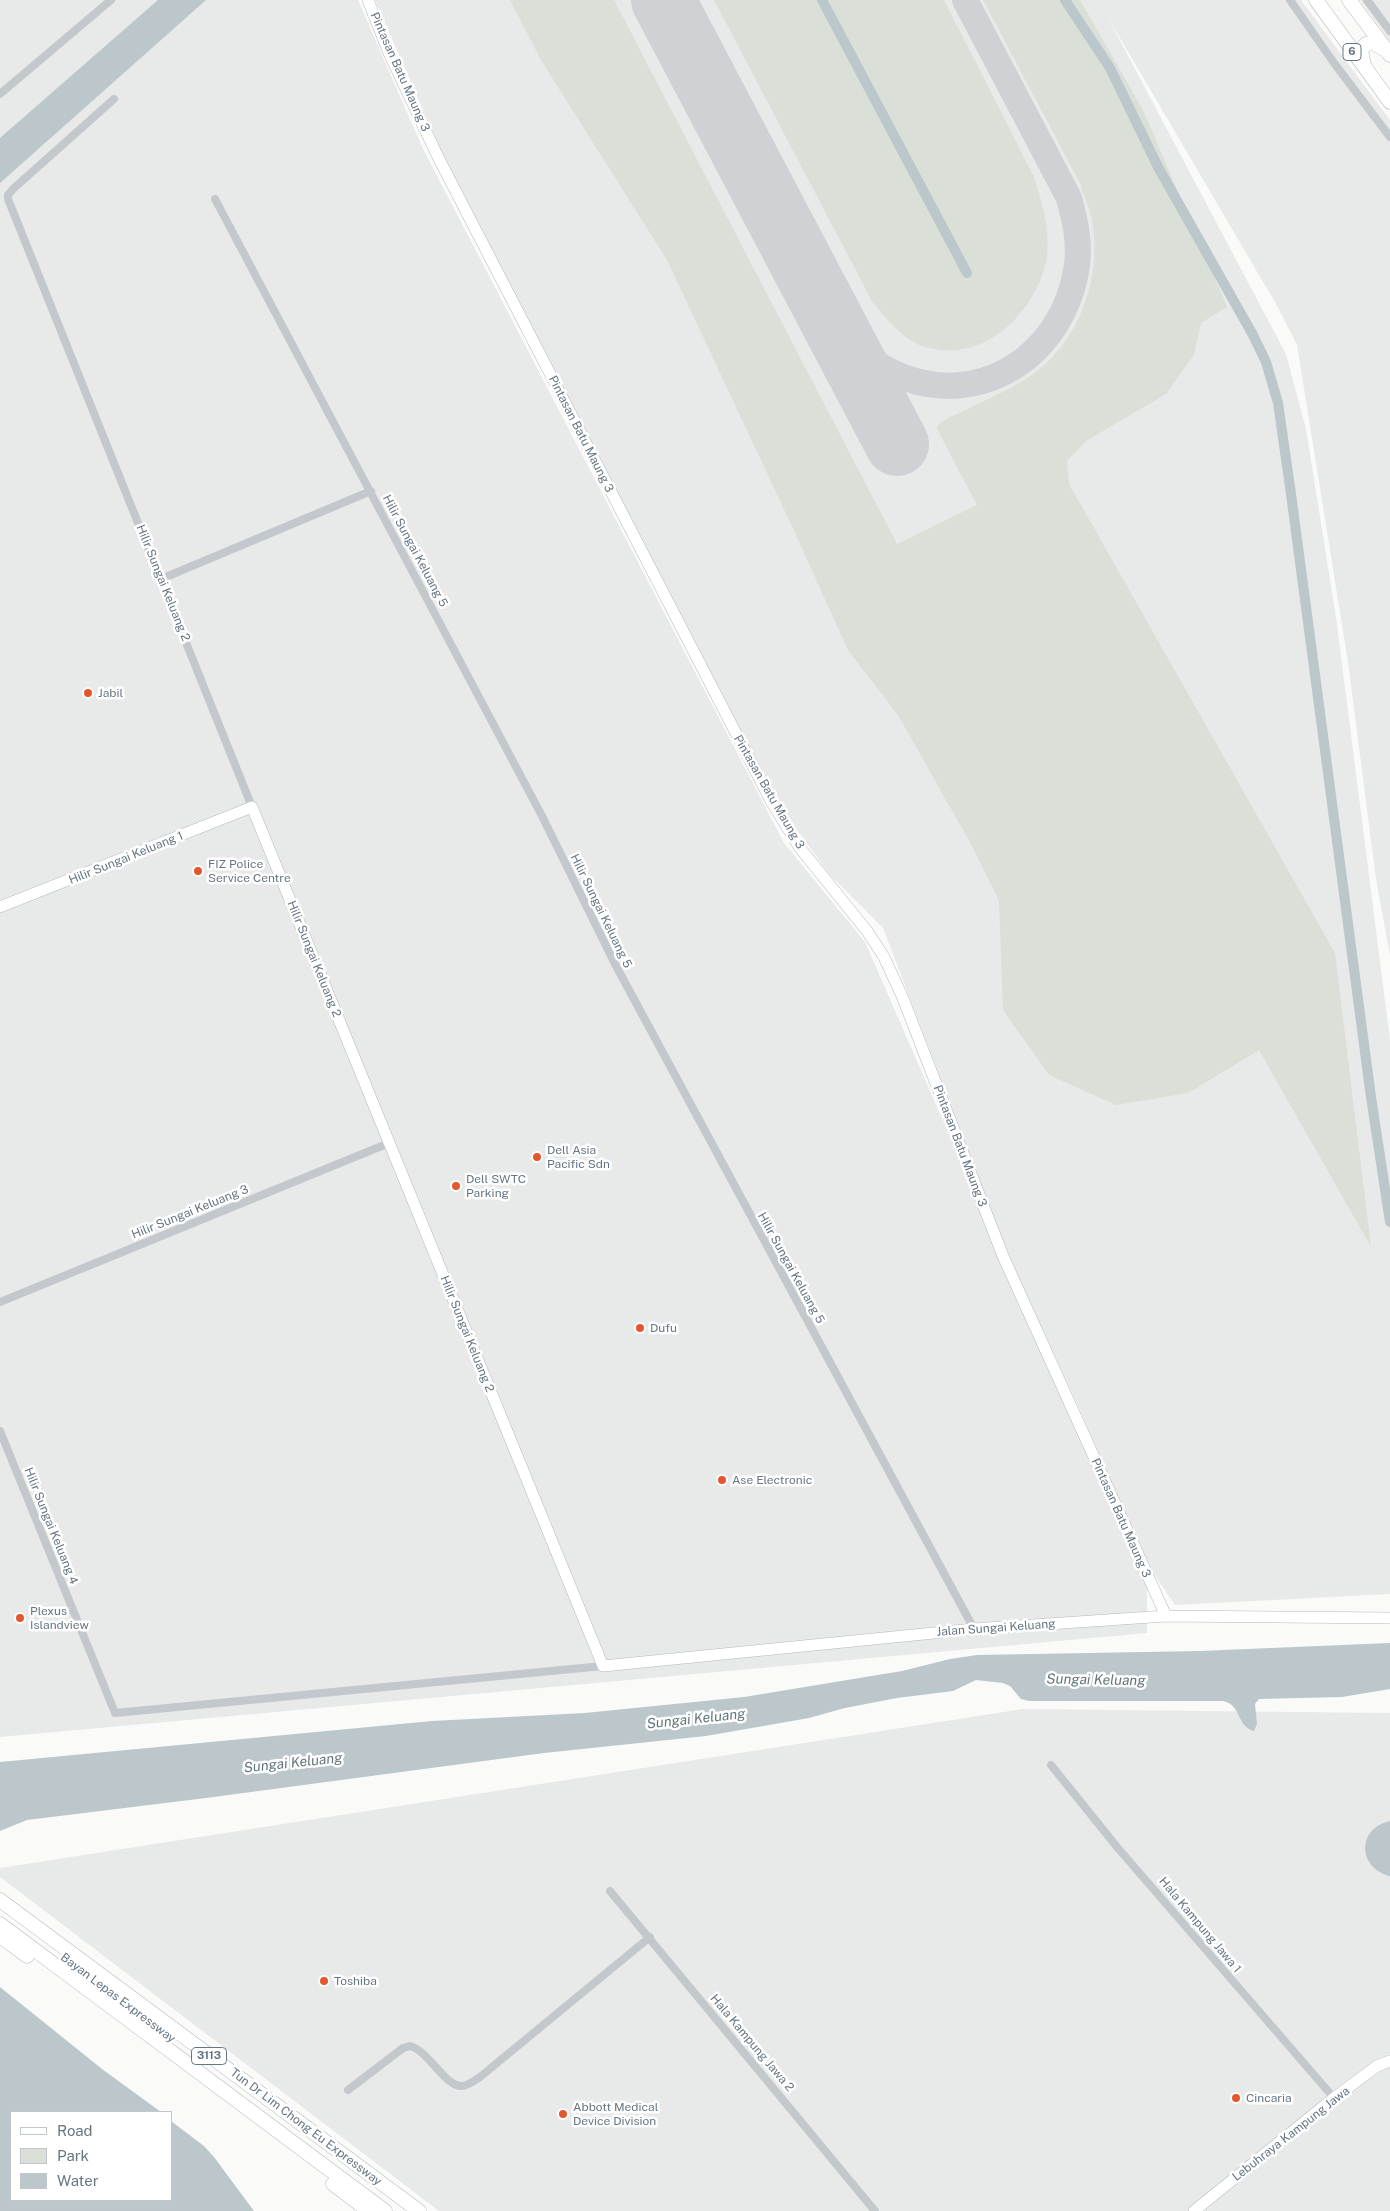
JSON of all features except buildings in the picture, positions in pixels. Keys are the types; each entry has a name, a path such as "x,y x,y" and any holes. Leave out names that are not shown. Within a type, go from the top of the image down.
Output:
{"highway":[{"name":"6","path":"1316,0 1364,69 1390,102"},
{"name":"6","path":"1349,0 1389,54"},
{"path":"1364,69 1361,50 1366,44 1373,43 1389,54"},
{"name":"Tun Dr Lim Chong Eu Expressway","path":"0,1900 418,2211"},
{"name":"Bayan Lepas Expressway","path":"0,1909 405,2211"},
{"name":"Bayan Lepas Expressway","path":"0,1924 385,2211"},
{"name":"3113","path":"0,1936 369,2211"}],"street":[{"path":"0,94 111,0"},
{"name":"Pintasan Batu Maung 3","path":"368,0 438,157 771,801 800,848 867,931 884,957 902,996 1003,1256 1166,1616"},
{"path":"1290,0 1334,63 1390,137"},
{"path":"1367,0 1390,31"},
{"name":"Hilir Sungai Keluang 2","path":"114,99 8,195 9,202 252,807 603,1666"},
{"name":"Hilir Sungai Keluang 5","path":"215,199 542,816 619,973 974,1629"},
{"path":"161,579 371,491"},
{"name":"Hilir Sungai Keluang 1","path":"0,908 252,807"},
{"name":"Hilir Sungai Keluang 3","path":"0,1302 389,1143"},
{"name":"Hilir Sungai Keluang 4","path":"0,1432 115,1713 603,1666"},
{"name":"Jalan Sungai Keluang","path":"603,1666 974,1629 1166,1616 1390,1618"},
{"name":"Hala Kampung Jawa 1","path":"1051,1765 1117,1847 1334,2098"},
{"name":"Hala Kampung Jawa 2","path":"610,1892 650,1937 876,2211"},
{"path":"348,2090 403,2048 410,2046 422,2051 454,2084 467,2085 480,2077 650,1937"},
{"name":"Lebuhraya Kampung Jawa","path":"1194,2211 1334,2098 1377,2066 1390,2061"}],"shaded area":[{"path":"0,0 358,0 423,149 784,843 865,942 1147,1588 1147,1633 0,1737"},
{"path":"375,0 1301,0 1390,120 1390,956 1376,879 1348,662 1297,345 1276,304 1107,16 1286,354 1306,429 1336,617 1390,1040 1390,1594 1175,1605 1148,1565 1079,1408 1007,1252 883,928 829,874 795,827 749,749 442,153"},
{"path":"1360,0 1390,0 1390,42"},
{"path":"1023,1709 1390,1713 1390,2211 439,2211 0,1877 0,1868"}],"green space":[{"path":"510,0 614,0 897,544 977,505 937,429 938,425 1021,382 1047,363 1062,346 1084,306 1091,284 1094,261 1094,238 1089,208 1080,183 983,0 1080,0 1143,110 1227,307 1201,323 1194,354 1166,394 1086,441 1067,461 1069,484 1335,953 1371,1247 1259,1050 1188,1093 1116,1105 1049,1075 1003,1010 999,901 971,844 898,715 848,650 667,260 541,60"},
{"path":"714,0 944,0 1033,175 1045,215 1048,246 1043,273 1027,304 1005,329 991,339 976,346 960,350 943,350 925,347 910,340 884,316 873,303"}],"water":[{"path":"158,0 206,0 0,183 0,138"},
{"name":"Sungai Keluang","path":"1390,1643 1390,1689 1342,1697 1259,1699 1255,1704 1257,1724 1254,1731 1244,1725 1229,1703 1223,1701 1029,1701 1021,1699 1010,1686 1003,1683 976,1680 953,1691 897,1698 845,1708 809,1718 706,1736 544,1753 27,1820 0,1831 0,1762 432,1721 585,1713 744,1697 902,1671 950,1659 977,1655 1200,1651"},
{"path":"1390,1821 1389,1876 1371,1865 1365,1848 1371,1831 1379,1825"},
{"path":"0,1987 102,2069 160,2111 10,2111 10,2201 172,2201 172,2122 204,2146 254,2211 0,2211"}],"waterway":[{"path":"822,0 967,273"},
{"path":"1065,0 1110,68 1158,167 1253,335 1266,362 1278,403 1371,1097 1390,1222"}],"taxiway":[{"path":"826,310 854,344 880,366 921,383 953,386 983,381 1010,369 1034,351 1054,327 1069,298 1077,265 1078,248 1069,198 965,0"}],"runway":[{"path":"663,0 897,444"}],"place":[{"name":"Jabil","path":"88,693"},
{"name":"FIZ Police Service Centre","path":"198,871"},
{"name":"Dell Asia Pacific Sdn","path":"537,1157"},
{"name":"Dell SWTC Parking","path":"456,1186"},
{"name":"Dufu","path":"640,1328"},
{"name":"Ase Electronic","path":"722,1480"},
{"name":"Plexus Islandview","path":"20,1618"},
{"name":"Toshiba","path":"324,1981"},
{"name":"Cincaria","path":"1236,2098"},
{"name":"Abbott Medical Device Division","path":"563,2114"}]}
